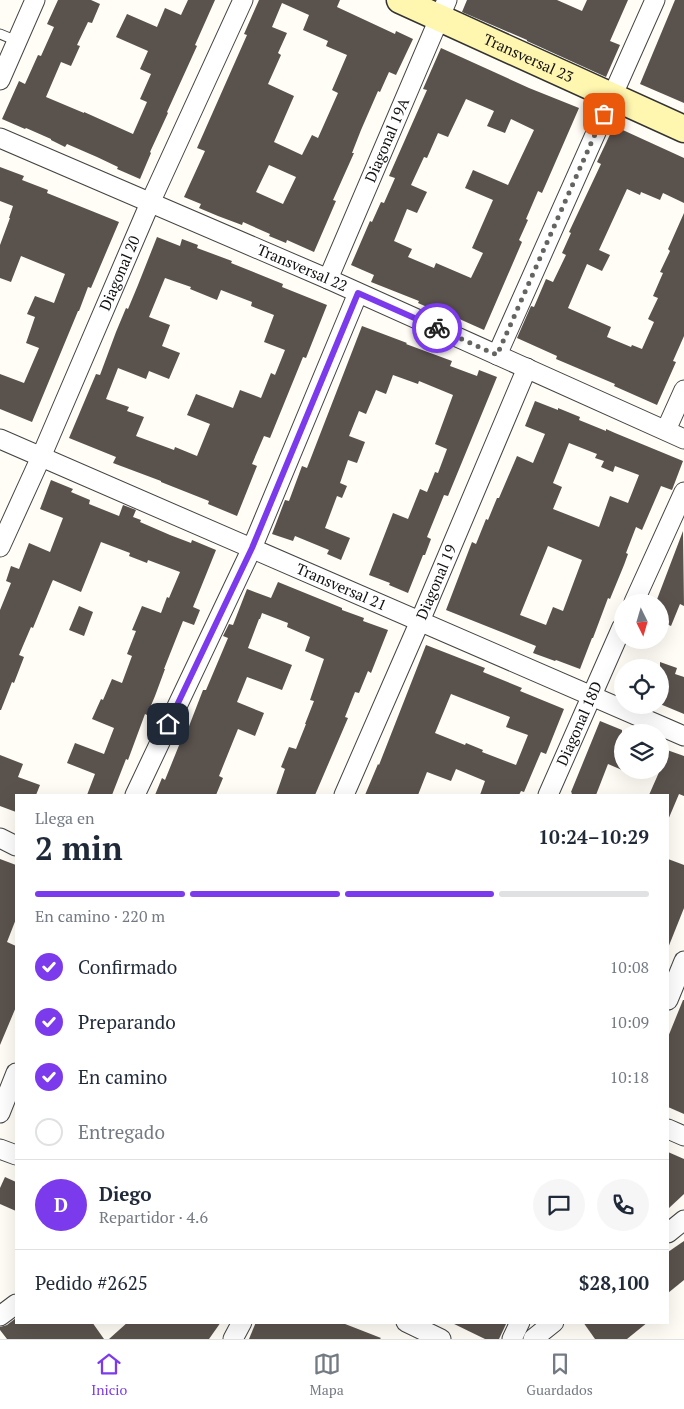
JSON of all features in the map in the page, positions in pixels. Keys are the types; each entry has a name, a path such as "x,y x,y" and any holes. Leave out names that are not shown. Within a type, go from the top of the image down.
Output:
{"street":[{"path":"0,80 9,38 35,0"},
{"name":"Diagonal 20","path":"0,547 41,457 150,203 243,0"},
{"name":"Transversal 23","path":"400,0 443,9 612,97 684,129"},
{"path":"497,355 655,0"},
{"name":"Diagonal 19A","path":"328,279 443,9"},
{"name":"Transversal 22","path":"0,138 328,279 684,439"},
{"path":"135,794 252,548 358,293"},
{"name":"Diagonal 19","path":"344,794 527,368"},
{"path":"666,430 684,390"},
{"name":"Transversal 21","path":"0,439 684,736"},
{"path":"638,594 684,492"},
{"name":"Diagonal 18D","path":"548,794 614,645"},
{"path":"0,838 15,846"},
{"path":"669,998 684,961"},
{"path":"0,1113 15,1076"},
{"path":"669,1129 684,1136"},
{"path":"0,1149 15,1155"},
{"path":"669,1232 684,1220"},
{"path":"0,1316 15,1305"},
{"path":"233,1339 241,1324"},
{"path":"410,1324 441,1339"},
{"path":"512,1339 519,1324"},
{"path":"533,1339 552,1324"}],"building":[{"path":"58,0 91,0 100,4 92,23 88,22 77,45 80,46 71,66 61,62 46,97 133,134 147,102 140,99 151,74 140,69 148,51 116,37 127,14 157,27 165,8 181,15 188,0 215,0 140,179 117,169 118,167 97,157 67,144 65,147 51,139 2,119 19,81 25,84 38,55 41,56 54,27 47,24"},
{"path":"259,0 340,0 337,7 395,34 396,31 413,39 396,75 389,72 380,92 378,91 333,200 336,201 314,252 287,240 286,243 269,236 270,234 243,222 242,225 199,208 201,204 184,197 205,151 197,148 247,35 244,34","holes":["282,3 309,15 303,30 328,41 326,46 347,55 332,90 338,93 318,138 312,135 302,155 274,142 294,96 268,84 281,55 278,53 287,33 272,27","269,165 296,177 283,204 256,192"]},
{"path":"467,0 557,0 582,11 587,0 628,0 610,41 620,45 606,77 462,12"},
{"path":"675,0 684,0 684,103 640,84"},
{"path":"441,48 529,88 579,108 542,193 538,191 526,219 528,220 519,240 522,242 484,330 371,282 374,275 351,265 370,221 372,222 381,202 384,203 395,178 389,176 427,90 423,89","holes":["466,99 494,111 487,126 505,133 511,119 534,130 508,185 473,170 465,188 493,200 472,248 483,253 471,278 436,263 434,268 408,257 412,249 394,241 407,209 417,213 427,192 411,185 424,157 427,158 438,133 448,137"]},
{"path":"614,126 684,158 684,203 663,193 660,200 641,192 640,195 627,189 599,250 610,255 602,271 587,264 568,308 611,327 607,337 631,347 632,345 642,349 654,322 648,319 658,298 653,296 663,273 660,272 684,213 684,336 673,361 676,362 657,405 614,386 615,384 556,359 557,356 517,338 531,306 534,307 546,279 553,282 566,255 562,253 571,233 569,232 601,164 597,162"},
{"path":"0,167 24,176 22,180 48,190 47,193 119,222 91,288 88,287 32,422 0,409 0,374 24,383 39,348 26,343 35,317 27,314 35,296 54,303 65,274 21,256 11,282 0,278 0,245 13,206 0,201"},
{"path":"157,237 180,246 182,239 198,245 197,248 232,261 231,263 283,284 282,287 327,305 306,358 303,357 270,438 264,436 252,464 257,466 237,516 208,504 209,501 113,463 116,457 69,438 96,374 100,375 116,332 126,308 128,309","holes":["165,278 191,287 190,289 217,300 221,290 252,302 251,306 274,315 264,342 285,350 275,375 271,373 261,398 240,390 233,408 196,394 187,415 210,424 197,456 175,447 174,450 136,436 144,417 127,411 129,407 106,399 118,368 146,379 149,371 169,379 180,353 162,346 170,325 149,317"]},
{"path":"362,326 452,361 450,366 477,376 479,370 497,377 448,496 444,495 427,537 431,539 408,593 389,585 390,583 369,575 393,513 408,519 420,489 427,492 435,472 438,473 447,449 435,444 453,395 419,381 418,384 393,375 386,394 376,390 366,414 359,411 349,436 365,442 357,463 348,460 340,483 347,486 342,498 337,496 325,528 350,538 341,560 327,554 329,550 295,536 293,541 272,534 285,500 289,501 302,466 307,468"},
{"path":"535,401 558,410 558,408 580,417 579,420 606,431 606,429 683,461 672,490 661,486 642,530 636,527 626,553 628,554 624,565 610,599 608,598 580,669 533,653 536,646 446,610 472,542 476,544 517,456 533,463 545,434 525,426","holes":["569,443 597,454 595,458 604,461 601,467 613,472 615,466 639,475 628,503 610,496 599,527 553,509 562,487 553,483","548,546 582,560 563,611 553,607 546,625 520,615"]},
{"path":"51,480 73,489 71,492 90,500 89,504 119,516 123,505 136,510 133,517 141,520 140,522 191,543 192,540 216,550 193,607 200,610 194,625 183,621 155,696 147,715 145,714 128,760 126,759 112,794 87,794 95,774 67,763 75,743 104,754 114,728 92,719 112,679 122,683 132,656 127,654 136,631 132,630 142,606 161,613 180,572 148,560 147,563 129,556 130,553 101,542 81,592 53,580 33,628 31,627 19,655 24,657 14,683 12,682 0,710 0,610 11,583 6,581 11,566 19,569 29,543 50,552 63,518 40,509"},
{"path":"683,531 684,606 680,604 671,626 669,625 669,594 659,594"},
{"path":"278,582 342,608 342,610 364,618 363,621 388,630 371,673 368,671 359,693 355,692 345,717 348,718 315,794 276,794 285,769 281,767 289,747 296,749 306,724 314,701 310,700 324,659 305,651 310,637 287,627 288,623 262,613 248,648 292,665 282,690 247,677 237,702 264,713 255,736 238,729 219,776 223,778 216,794 155,794 162,778 165,780 203,690 206,690 228,638 223,636 229,624 233,625 247,589 271,598"},
{"path":"79,606 93,612 84,636 69,630"},
{"path":"426,645 485,668 483,672 522,688 520,691 564,709 546,754 541,752 524,792 521,791 520,794 480,794 485,781 456,769 451,781 427,772 418,794 365,794","holes":["451,694 510,717 506,727 528,735 516,765 482,752 483,750 466,743 465,745 435,733"]},
{"path":"669,665 677,668 675,674 684,677 684,714 669,708"},
{"path":"600,721 614,727 614,767 608,764 596,794 572,793"},
{"path":"669,751 684,756 684,796 679,794 669,818 669,794 649,794 656,779 669,779"},
{"path":"0,755 23,764 18,777 40,785 36,794 15,794 15,812 0,806"},
{"path":"0,859 15,865 15,922 7,942 15,946 15,1009 0,1045"},
{"path":"669,859 684,865 684,908 669,946"},
{"path":"684,1000 684,1114 669,1107 669,1035"},
{"path":"669,1152 684,1159 684,1194 669,1208"},
{"path":"5,1177 15,1182 15,1211 0,1204 0,1188"},
{"path":"684,1241 684,1280 669,1292 669,1251"},
{"path":"15,1319 15,1324 93,1324 104,1339 7,1339 0,1330 0,1327 7,1325"},
{"path":"126,1324 220,1324 209,1339 109,1339"},
{"path":"255,1324 345,1324 381,1338 380,1339 249,1339"},
{"path":"454,1324 506,1324 499,1339 485,1339"},
{"path":"584,1324 646,1324 627,1339 595,1339"}],"way so far":[{"path":"437,328 497,355 604,114"}],"route":[{"path":"168,724 252,548 358,293 437,328"}]}
